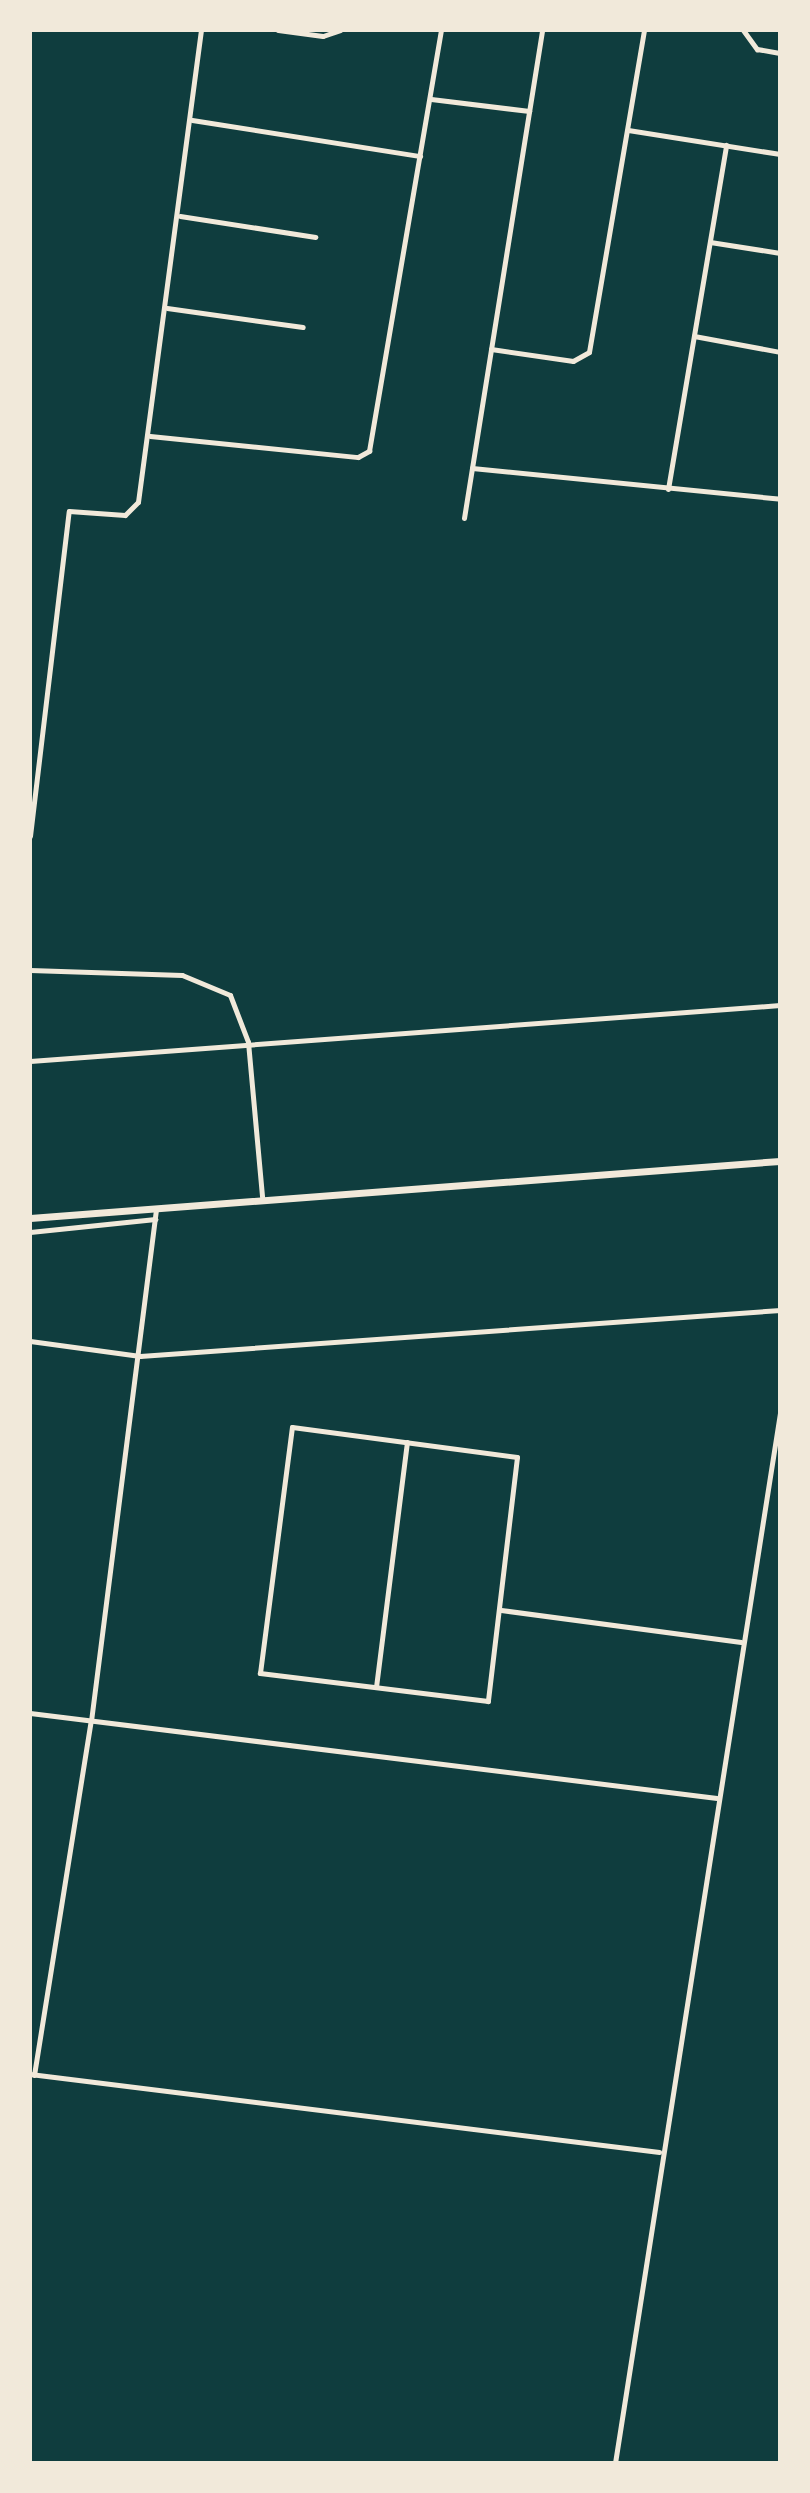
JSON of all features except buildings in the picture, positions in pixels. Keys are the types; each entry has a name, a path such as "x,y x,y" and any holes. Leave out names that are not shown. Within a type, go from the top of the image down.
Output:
{"main road":[{"path":"30,1218 262,1197 780,1161"}],"street":[{"path":"30,836 69,511 125,515 138,502 141,489 180,216 201,30"},
{"path":"278,30 323,36 340,30"},
{"path":"150,436 358,457 369,451 441,30"},
{"path":"464,518 542,30"},
{"path":"491,349 573,361 589,352 644,30"},
{"path":"743,30 757,49 780,53"},
{"path":"431,99 529,111"},
{"path":"192,120 420,156"},
{"path":"628,130 780,154"},
{"path":"668,489 726,145"},
{"path":"180,216 315,237"},
{"path":"710,242 780,253"},
{"path":"167,308 303,327"},
{"path":"694,336 780,352"},
{"path":"472,468 780,499"},
{"path":"30,970 207,979 230,995 248,1042 262,1197"},
{"path":"30,1061 248,1042 780,1005"},
{"path":"156,1206 140,1356 91,1721 32,2075 659,2152"},
{"path":"30,1232 155,1219"},
{"path":"30,1341 140,1356 780,1310"},
{"path":"615,2463 659,2152 780,1413"},
{"path":"292,1427 407,1442 517,1457 488,1701 260,1673 292,1427"},
{"path":"376,1687 407,1442"},
{"path":"501,1610 742,1642"},
{"path":"30,1713 717,1798"}]}
